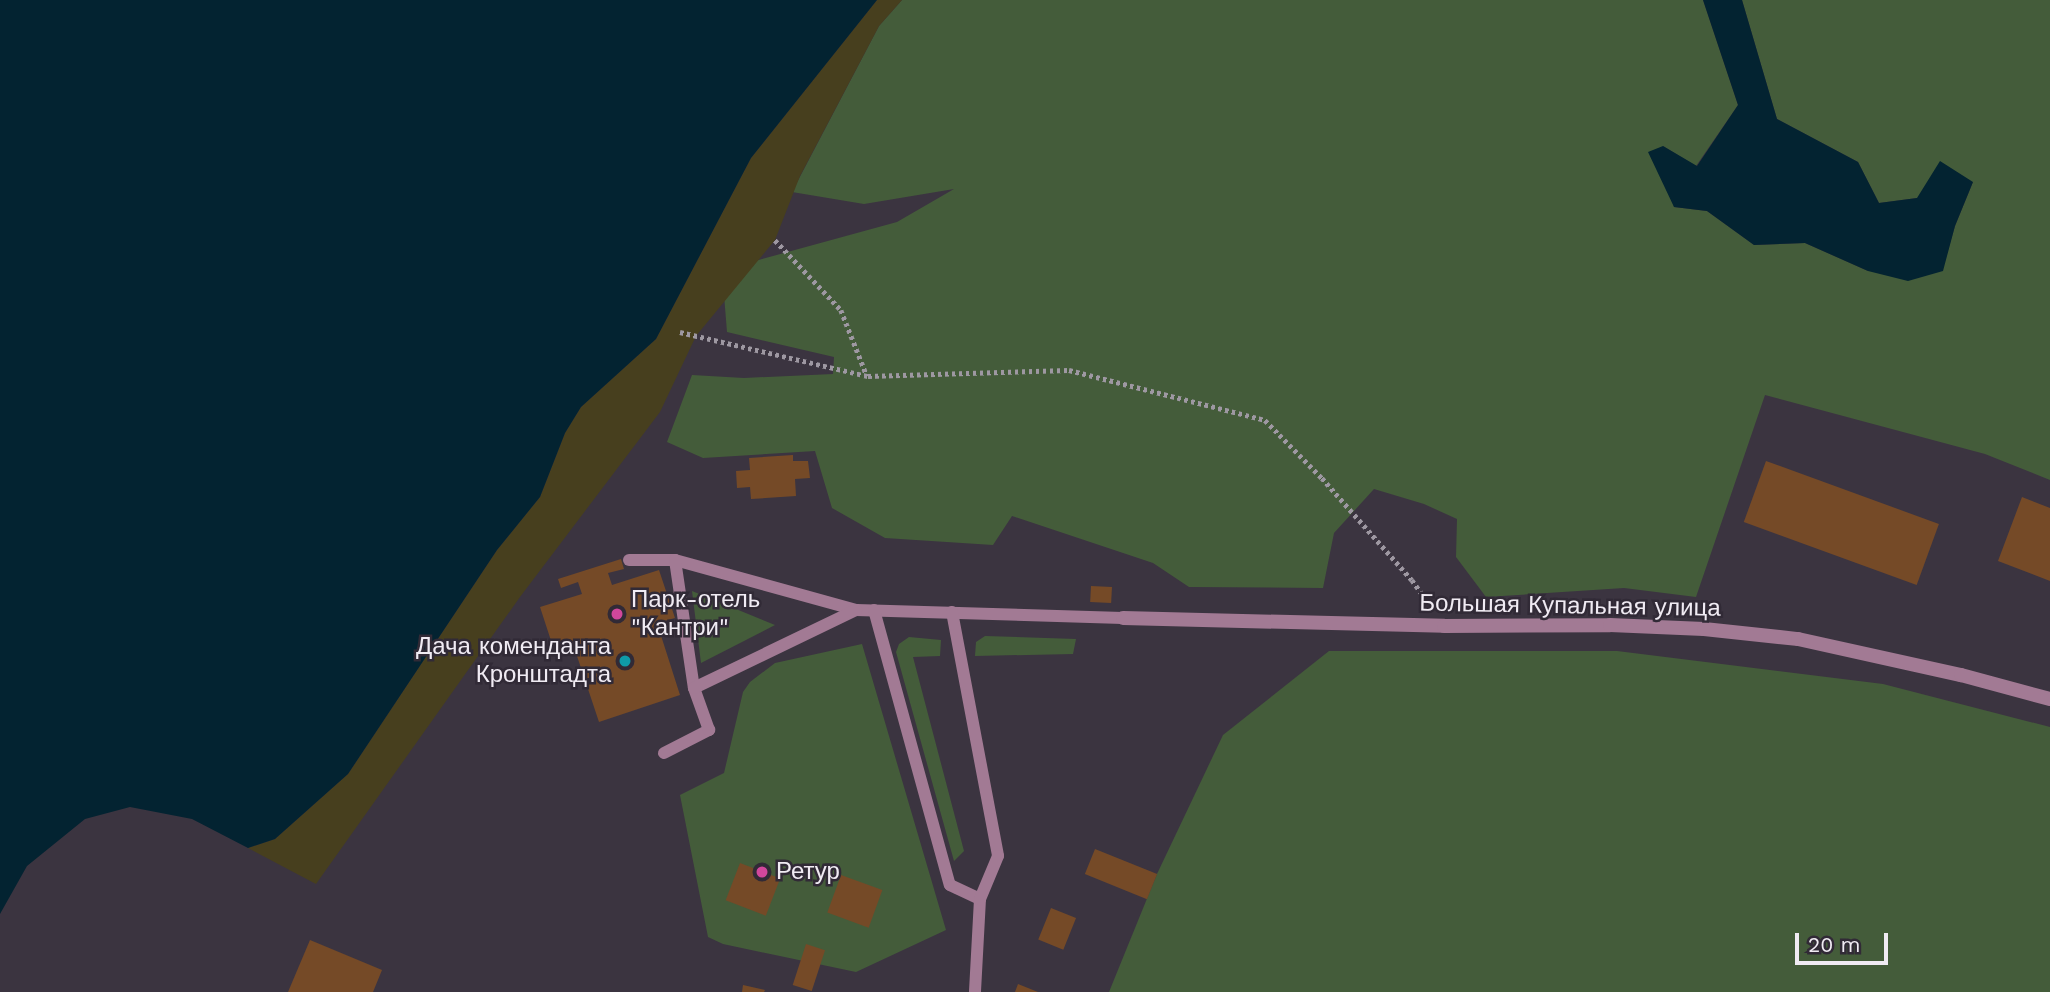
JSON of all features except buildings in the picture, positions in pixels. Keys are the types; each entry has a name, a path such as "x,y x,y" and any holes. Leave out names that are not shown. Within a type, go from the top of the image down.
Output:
{"street":[{"name":"Большая Купальная улица","path":"1123,618 1444,626 1611,625 1704,629 1798,639 1961,675 2050,699"}],"lane":[{"path":"629,560 675,560 856,610 1123,618"},
{"path":"664,753 709,730 694,688 675,560"},
{"path":"694,688 856,610"},
{"path":"874,610 950,885 981,899"},
{"path":"952,612 998,856 981,899 975,992"}],"path":[{"path":"775,240 841,310 868,376"},
{"path":"680,332 868,376 1069,370 1265,420 1412,580 1444,626"}],"green space":[{"path":"902,0 1703,0 1738,105 1696,166 1663,146 1674,207 1707,211 1754,245 1805,243 1868,271 1942,271 1955,226 1973,182 1917,198 1879,203 1858,162 1777,119 1742,0 2050,0 2050,480 1985,454 1765,395 1696,597 1624,588 1486,597 1456,557 1457,519 1424,504 1374,489 1334,533 1323,588 1189,587 1153,563 1012,516 993,545 885,538 832,508 815,451 703,458 667,442 692,375 744,378 833,374 834,357 727,332 722,270 897,222 954,189 864,204 792,192 879,26"},
{"path":"692,591 775,625 701,663"},
{"path":"985,636 1076,639 1073,654 975,656 976,642"},
{"path":"909,637 941,640 940,656 913,657 964,851 954,861 896,652 899,644"},
{"path":"862,644 946,930 856,972 723,944 708,937 680,795 724,773 743,692 750,682 775,663"},
{"path":"1329,651 1617,651 1883,684 2050,727 2050,992 1109,992 1157,874 1223,735"}],"sand":[{"path":"877,0 902,0 879,26 800,176 775,240 696,336 660,412 520,597 316,884 248,848 275,839 348,774 497,550 540,497 565,433 581,407 656,339 751,158"}],"water":[{"path":"0,0 877,0 751,158 656,339 581,407 565,433 540,497 497,550 348,774 275,839 248,848 192,819 130,807 85,819 27,866 0,914"},
{"path":"1703,0 1742,0 1777,119 1858,162 1879,203 1917,198 1940,161 1973,182 1955,226 1943,271 1908,281 1868,271 1805,243 1754,245 1707,211 1674,207 1648,152 1663,146 1697,166 1738,105"}],"place":[{"name":"Парк-отель \"Кантри\"","path":"617,614"},
{"name":"Дача коменданта Кронштадта","path":"625,661"},
{"name":"Ретур","path":"762,872"}]}
